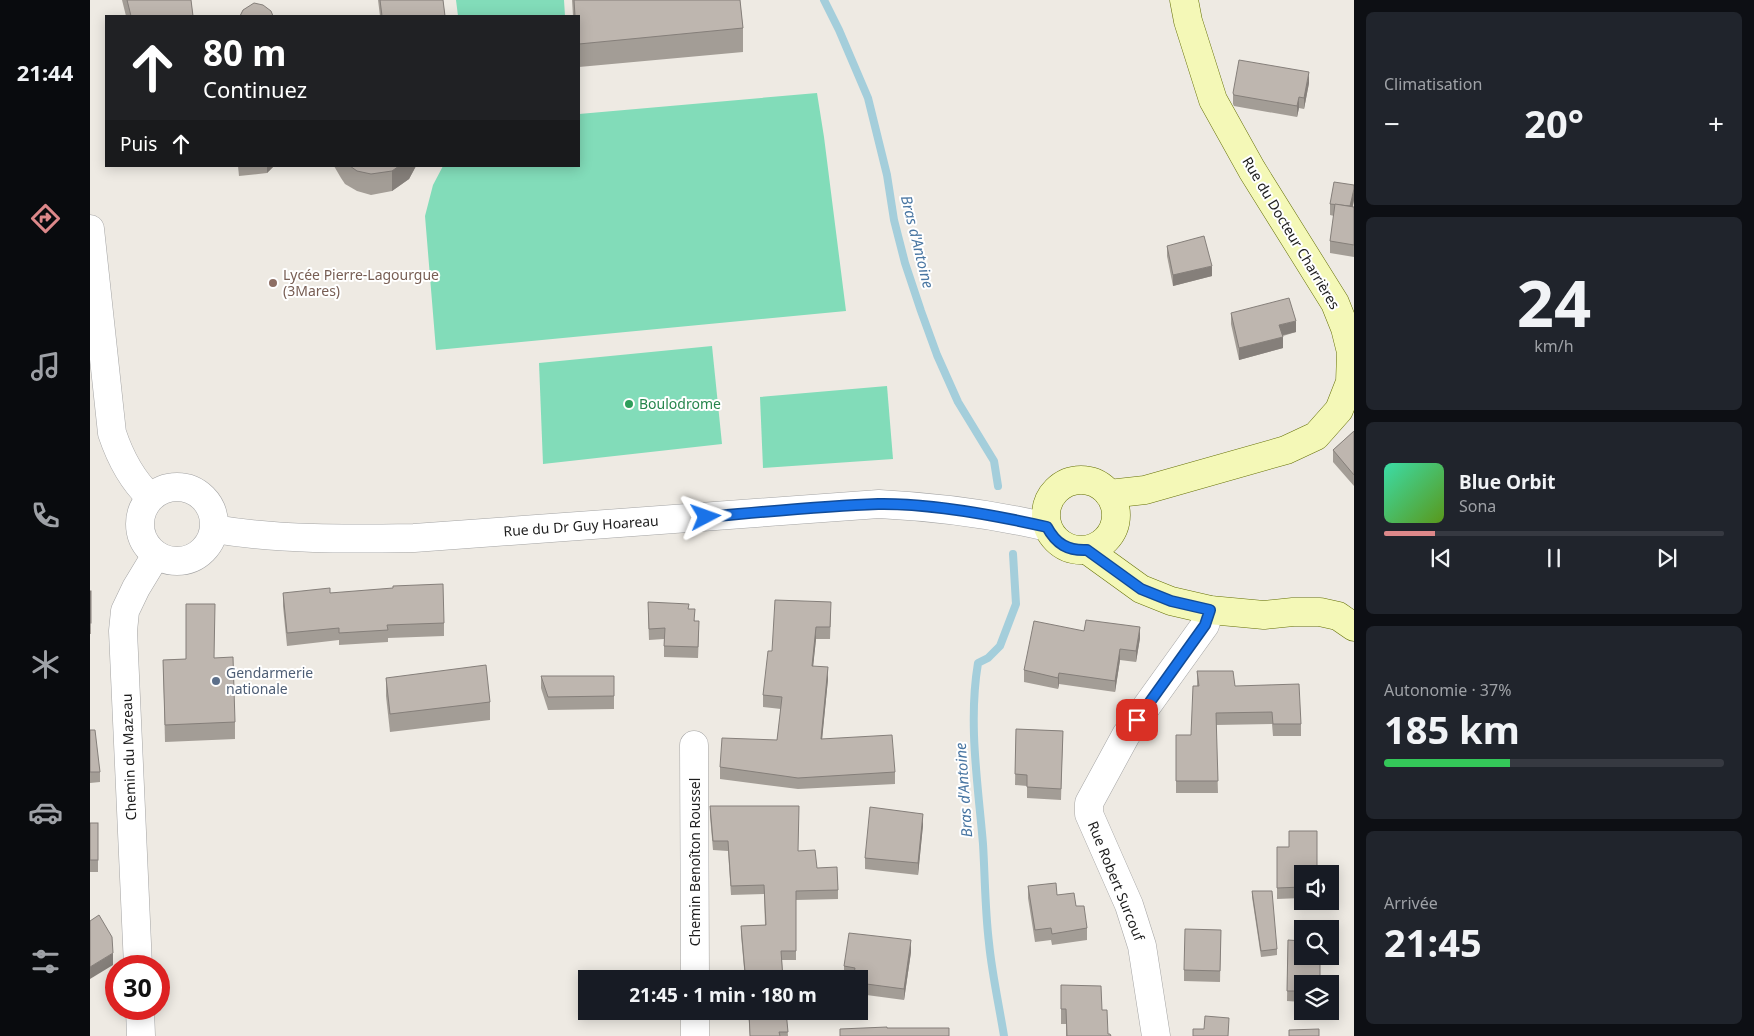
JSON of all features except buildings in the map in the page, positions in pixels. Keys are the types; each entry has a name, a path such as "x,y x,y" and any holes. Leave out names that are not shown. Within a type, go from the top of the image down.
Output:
{"street":[{"name":"Rue du Docteur Charrières","path":"1112,502 1145,490 1286,450 1316,436 1340,410 1350,382 1352,352 1335,303 1252,170 1213,100 1188,21 1184,0"},
{"path":"90,229 112,433 120,458 150,497"},
{"path":"1078,480 1090,481 1101,486 1112,502 1113,530 1097,544 1077,551 1059,544 1052,536 1046,518 1050,497 1057,488 1067,482 1078,480"},
{"path":"173,486 185,487 202,495 209,503 214,520 214,529 211,539 197,555 187,560 176,562 156,555 145,543 140,528 140,516 150,497 161,490 173,486"},
{"name":"Rue du Dr Guy Hoareau","path":"214,529 244,534 339,540 414,538 879,504 928,507 1007,518 1046,518"},
{"path":"1097,544 1124,576 1141,589 1171,601 1210,610 1264,615 1320,612 1338,616 1354,627"},
{"name":"Chemin du Mazeau","path":"138,955 123,631 125,610 156,555"},
{"name":"Rue Robert Surcouf","path":"1156,1036 1142,946 1129,905 1089,814 1089,802 1126,735 1205,625 1210,610"},
{"name":"Chemin Benoîton Roussel","path":"694,745 695,970"},
{"path":"140,1020 141,1036"},
{"path":"695,1020 696,1036"}],"green space":[{"path":"456,0 564,0 565,15 458,15"},
{"path":"817,93 846,311 436,350 425,216 433,185 442,167 580,167 580,114"},
{"name":"Boulodrome","path":"712,346 722,444 543,464 539,363"},
{"path":"887,386 893,459 763,468 760,397"}],"waterway":[{"name":"Bras d'Antoine","path":"824,0 868,98 887,175 894,220 905,263 921,311 937,355 958,402 994,461 998,486"},
{"name":"Bras d'Antoine","path":"1004,1036 988,931 975,754 974,708 978,663 988,658 1000,646 1016,604 1013,554"}],"place":[{"name":"Lycée Pierre-Lagourgue (3Mares)","path":"273,283"},
{"name":"Boulodrome","path":"629,404"},
{"name":"Gendarmerie nationale","path":"216,681"}],"route":[{"path":"706,517 879,504 928,507 1007,518 1047,527 1059,544 1077,551 1087,550 1141,589 1171,601 1210,610 1205,625 1137,720"}]}
